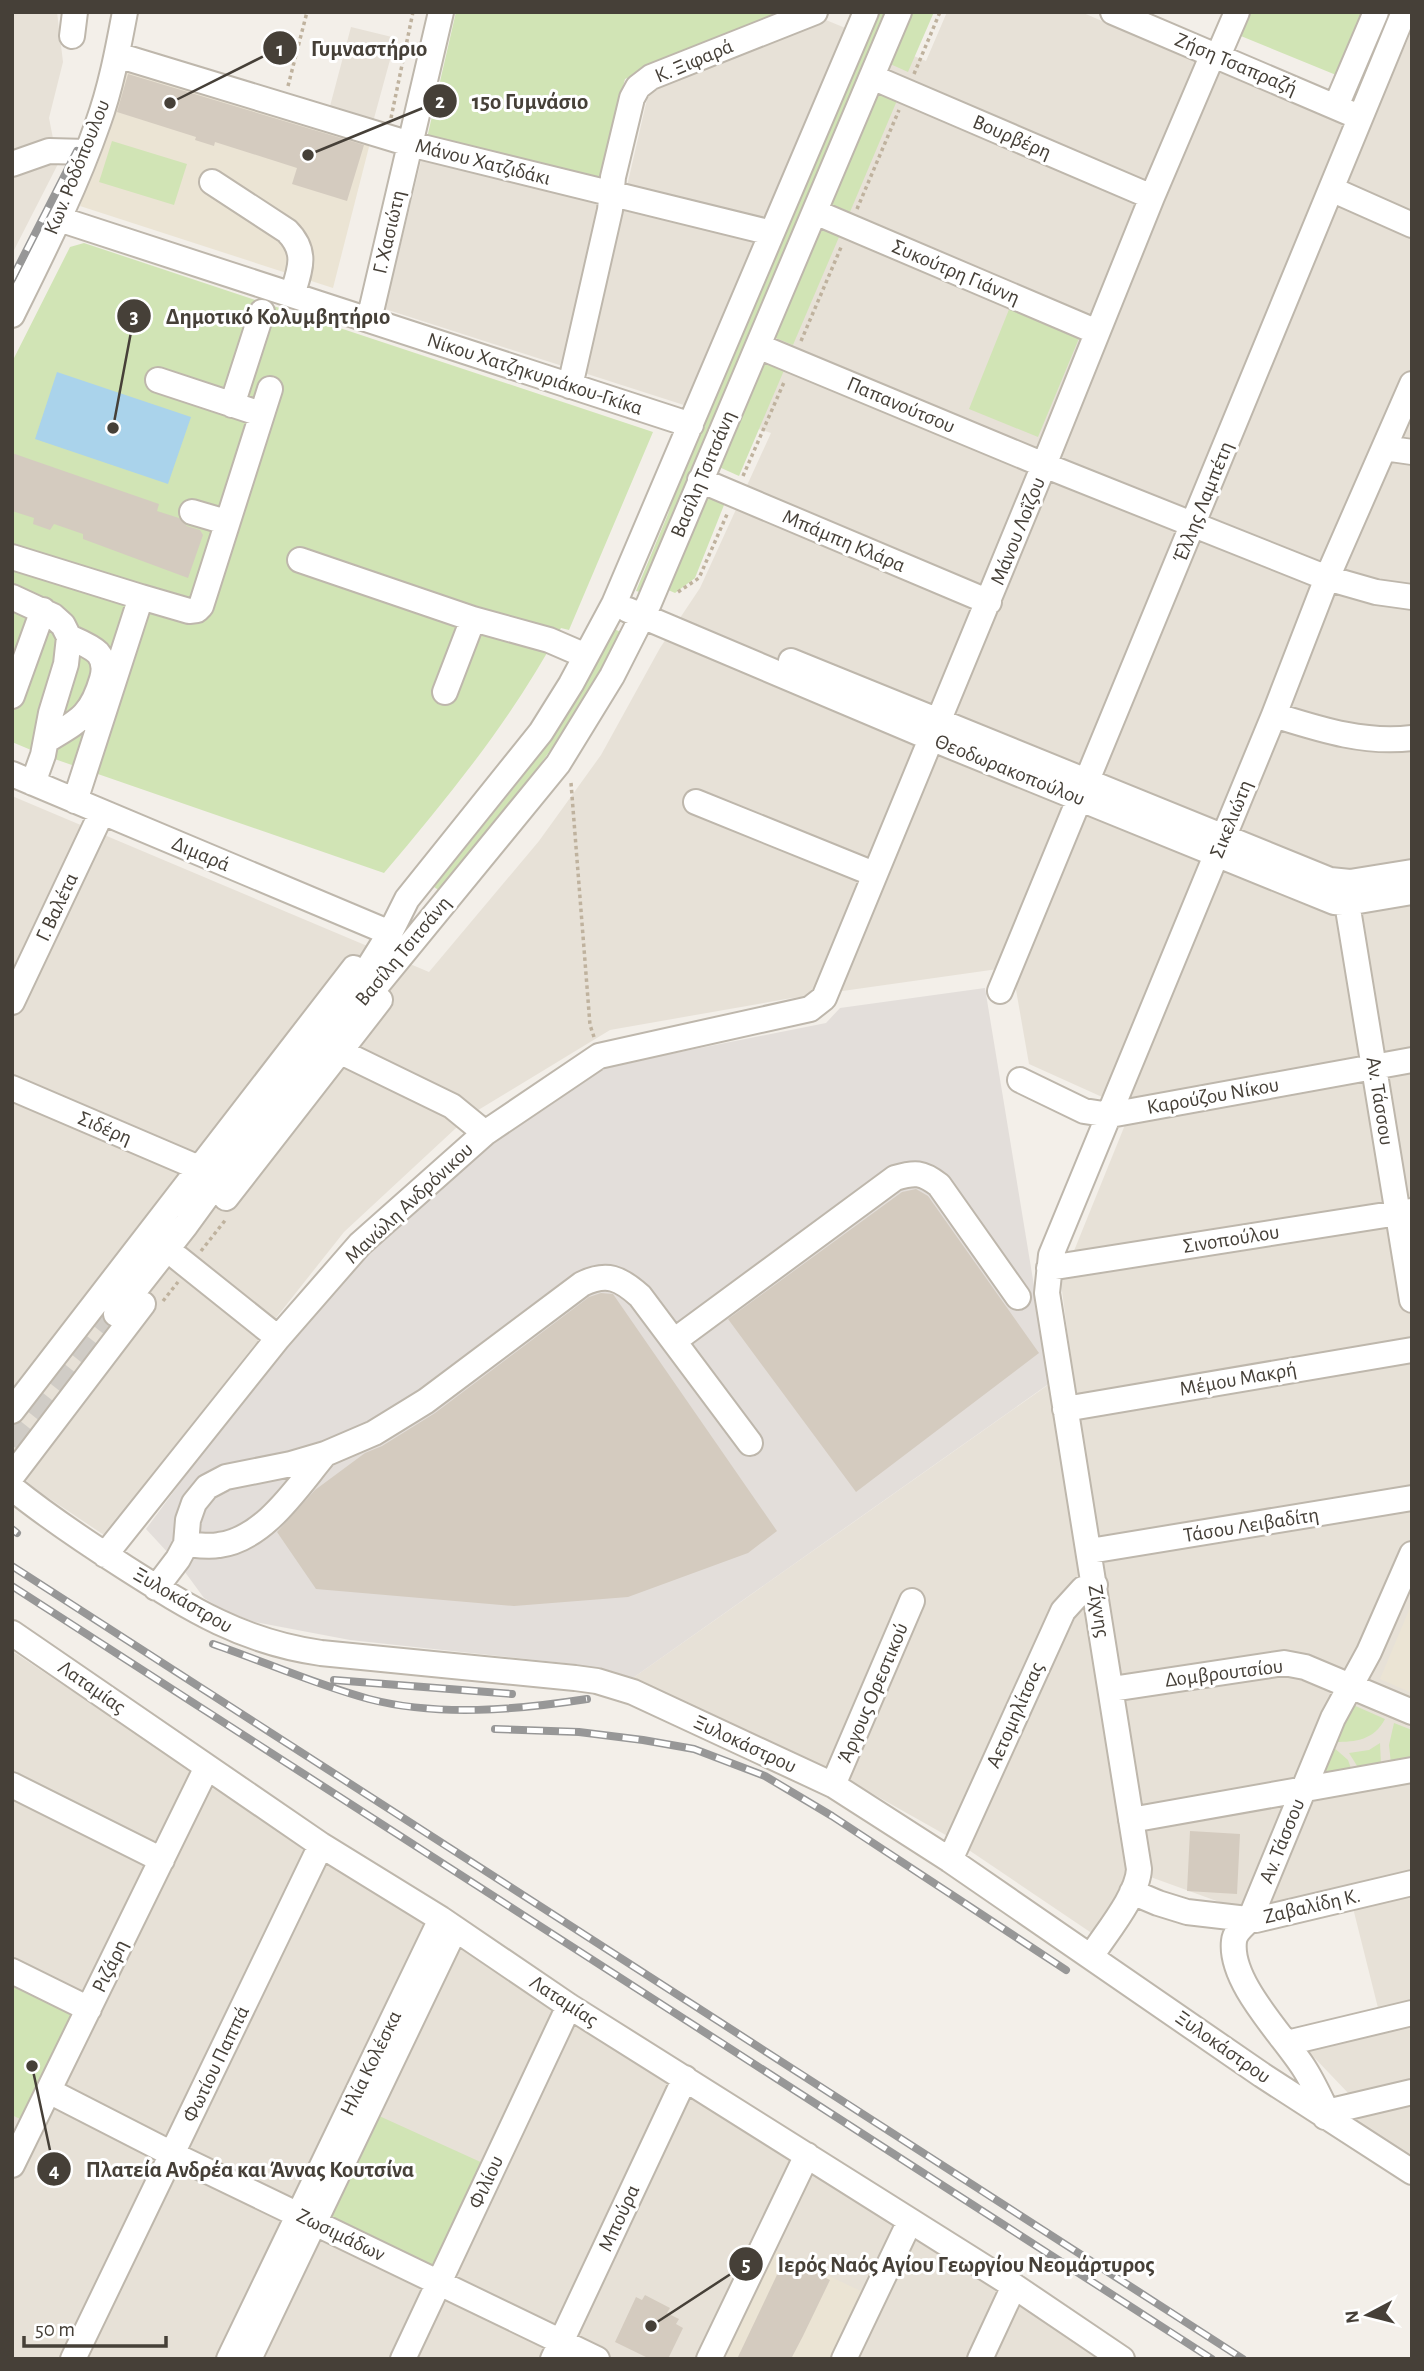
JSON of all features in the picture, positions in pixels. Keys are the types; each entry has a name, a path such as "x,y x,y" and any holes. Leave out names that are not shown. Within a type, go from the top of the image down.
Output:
{"street":[{"name":"Κων. Ροδόπουλου","path":"12,315 59,219 99,120 117,55 125,12"},
{"name":"Γ. Χασιώτη","path":"369,320 398,141 441,12"},
{"name":"Κ. Ξιφαρά","path":"612,194 613,177 632,98 638,87 651,76 815,12"},
{"name":"Βασίλη Τσιτσάνη","path":"116,1314 186,1225 306,1060 340,1020 357,1007 415,889 541,732 586,656 614,604 866,12"},
{"name":"Βασίλη Τσιτσάνη","path":"12,1411 358,963 392,937 558,764 612,676 646,610 899,12"},
{"name":"Ζήση Τσαπραζή","path":"1113,12 1359,117"},
{"name":"Μάνου Λοΐζου","path":"818,1004 829,990 1152,197 1237,12"},
{"path":"1336,106 1376,12"},
{"name":"Έλλης Λαμπέτη","path":"1000,991 1359,117 1403,29"},
{"name":"Μάνου Χατζιδάκι","path":"117,55 398,141 772,233"},
{"name":"Βουρβέρη","path":"872,77 1152,197"},
{"path":"12,164 49,151 87,152"},
{"path":"212,182 295,239 301,250 292,295"},
{"path":"1331,189 1412,225"},
{"path":"570,386 612,194"},
{"name":"Συκούτρη Γιάννη","path":"814,212 1097,332"},
{"name":"Νίκου Χατζηκυριάκου-Γκίκα","path":"59,219 691,425"},
{"path":"232,405 262,312"},
{"name":"Παπανούτσου","path":"758,346 1044,465 1327,578 1376,592 1412,597"},
{"path":"158,380 261,414"},
{"name":"Σικελιώτη","path":"1050,1261 1274,715 1327,578 1412,384"},
{"path":"12,557 189,611 197,610 201,606 270,389"},
{"path":"1384,448 1412,452"},
{"name":"Μπάμπη Κλάρα","path":"700,480 989,602"},
{"path":"192,512 226,522"},
{"path":"300,560 473,619 549,639 586,656"},
{"path":"12,597 43,610 63,625 69,637 66,664 43,755 22,779"},
{"path":"75,801 141,597"},
{"name":"Θεοδωρακοπούλου","path":"614,604 646,610 1220,846"},
{"path":"12,696 43,610"},
{"path":"444,692 473,619"},
{"path":"46,741 89,710 96,699 104,672 103,660 96,651 69,637"},
{"path":"1274,715 1344,735 1386,739 1412,738"},
{"name":"Διμαρά","path":"22,779 392,937"},
{"path":"696,803 874,874"},
{"name":"Γ. Βαλέτα","path":"12,1002 102,812"},
{"path":"1220,846 1339,882 1412,872"},
{"path":"1220,846 1335,902 1347,903 1412,892"},
{"name":"Αν. Τάσσου","path":"1347,903 1374,1066 1405,1212 1412,1300"},
{"path":"12,1476 394,981 392,937"},
{"name":"Μανώλη Ανδρόνικου","path":"105,1555 278,1338 360,1244 485,1133 599,1056 810,1009 818,1004"},
{"path":"341,1052 452,1105 485,1133"},
{"name":"Καρούζου Νίκου","path":"1020,1080 1084,1111 1111,1115 1412,1060"},
{"name":"Σιδέρη","path":"12,1088 199,1168"},
{"path":"674,1341 895,1178 911,1173 926,1175 939,1185 1018,1297"},
{"name":"Σινοπούλου","path":"1050,1261 1405,1212"},
{"path":"178,1258 278,1338"},
{"name":"Ζίχνης","path":"1050,1261 1047,1293 1139,1869 1139,1878 1132,1892 1092,1955"},
{"path":"156,1588 186,1544 188,1520 194,1503 207,1487 226,1477 325,1454 373,1433 426,1401 582,1284 595,1278 612,1278 627,1284 640,1296 750,1443"},
{"name":"Μέμου Μακρή","path":"1065,1409 1412,1350"},
{"path":"186,1544 218,1546 240,1540 270,1517 325,1454"},
{"name":"Ξυλοκάστρου","path":"12,1488 156,1588 229,1628 291,1648 321,1653 576,1678 612,1685 833,1785 950,1860 1412,2172"},
{"name":"Τάσου Λειβαδίτη","path":"1090,1551 1412,1498"},
{"name":"Αν. Τάσσου","path":"1326,2114 1306,2071 1257,2002 1236,1962 1235,1936 1250,1919 1333,1718 1369,1652 1412,1554"},
{"name":"Αετομηλίτσας","path":"950,1860 1063,1611 1083,1589 1095,1585"},
{"name":"Άργους Ορεστικού","path":"833,1785 912,1601"},
{"name":"Λαταμίας","path":"12,1633 321,1845 448,1924 569,2006 1014,2286 1120,2358"},
{"name":"Δομβρουτσίου","path":"1112,1689 1284,1663 1305,1667 1412,1712"},
{"name":"Ριζάρη","path":"12,2165 21,2126 49,2091 207,1767"},
{"path":"1131,1820 1412,1770"},
{"path":"12,1785 162,1860"},
{"name":"Φωτίου Παππά","path":"73,2359 321,1845"},
{"name":"Ζαβαλίδη Κ.","path":"1132,1892 1187,1912 1263,1919 1412,1882"},
{"name":"Ηλία Κολέσκα","path":"229,2359 306,2219 448,1924"},
{"path":"12,1971 89,2009"},
{"name":"Φιλίου","path":"403,2359 569,2006"},
{"path":"1287,2043 1412,2013"},
{"name":"Μπούρα","path":"557,2350 685,2078"},
{"name":"Ζωσιμάδων","path":"49,2091 438,2283 557,2350 597,2359"},
{"path":"1326,2114 1412,2092"},
{"path":"709,2359 807,2155"},
{"name":"Ηλία Κολέσκα","path":"249,2359 306,2219"},
{"path":"844,2359 910,2221"},
{"path":"980,2359 1014,2286"}],"path":[{"path":"284,105 307,12"},
{"path":"398,141 413,12"},
{"path":"571,774 590,1025 599,1056"}],"shaded area":[{"path":"12,12 57,12 63,62 49,118 58,164 12,254"},
{"path":"947,12 1081,12 1367,134 1412,30 1412,2161 1356,2123 1350,2095 1308,2051 1384,2032 1348,1888 1247,1912 1145,1875 1096,1936 951,1838 873,1794 630,1680 1072,1368 1061,1283 1131,1110 1029,1064 1012,967 786,999 610,1030 470,1115 344,1232 104,1535 35,1489 12,1467 12,796 429,972 539,841 601,755 660,648 700,588 771,433 385,309 422,157 622,208 650,86 821,18 926,61"},
{"path":"351,27 396,38 373,122 329,110"},
{"path":"124,64 371,139 333,288 80,206"},
{"path":"985,988 1050,1383 630,1680 574,1664 350,1640 255,1622 225,1611 204,1598 182,1568 146,1529 293,1331 351,1262 500,1124 610,1066 826,1023 840,1008"},
{"path":"1412,1603 1412,1693 1380,1679"},
{"path":"12,1651 221,1790 1112,2359 12,2359"},
{"path":"772,2249 867,2294 836,2359 720,2359"}],"green space":[{"path":"456,12 791,12 625,79 600,183 427,138"},
{"path":"877,12 888,12 640,592 636,591 677,487"},
{"path":"910,12 934,12 908,72 888,63"},
{"path":"1246,12 1369,12 1341,77 1236,34"},
{"path":"880,83 901,91 850,212 828,203"},
{"path":"112,141 187,164 174,205 99,182"},
{"path":"822,222 842,230 793,345 773,337"},
{"path":"84,243 653,432 569,630 561,628 501,725 384,873 12,742 12,362 70,247"},
{"path":"1010,307 1080,336 1038,437 969,409"},
{"path":"767,352 788,361 739,476 719,467"},
{"path":"706,491 726,500 695,578 675,593 666,589"},
{"path":"614,629 621,632 586,700 527,783 440,891 434,887 521,779 579,697"},
{"path":"1351,1704 1385,1719 1370,1736 1335,1742"},
{"path":"1394,1723 1412,1730 1412,1760 1391,1764 1389,1745"},
{"path":"1380,1743 1381,1765 1359,1769 1349,1753 1369,1750"},
{"path":"1332,1746 1348,1760 1352,1771 1320,1776"},
{"path":"12,1985 76,2017 24,2121 12,2115"},
{"path":"377,2115 485,2164 437,2270 327,2216"}],"water":[{"path":"57,372 191,417 168,484 35,439"}],"building":[{"path":"128,74 364,145 347,201 292,184 297,168 215,142 214,146 195,140 196,137 117,112"},
{"path":"12,453 159,504 157,511 179,518 187,526 200,530 203,535 188,578 83,539 83,534 54,524 50,530 33,524 34,518 12,511"},
{"path":"916,1189 928,1196 1039,1353 856,1492 728,1319 902,1192"},
{"path":"601,1293 613,1294 777,1531 748,1553 628,1597 514,1606 316,1589 277,1532 315,1490 365,1453 382,1446 435,1413 589,1297"},
{"path":"1190,1831 1240,1834 1237,1894 1187,1891"},
{"path":"785,2258 830,2280 791,2359 737,2359"},
{"path":"645,2295 670,2308 667,2313 679,2319 676,2324 683,2328 668,2359 650,2359 615,2342 636,2297 642,2300"}],"tunnel":[{"path":"12,1445 116,1314"}],"railway":[{"path":"12,279 77,151"},
{"path":"12,1529 17,1533"},
{"path":"12,1566 1243,2359"},
{"path":"12,1586 1212,2359"},
{"path":"213,1644 330,1687 396,1705 478,1710 587,1699"},
{"path":"334,1680 512,1694"},
{"path":"495,1729 579,1732 643,1740 694,1749 765,1776 832,1816 1066,1970"}],"place":[{"name":"Γυμναστήριο","path":"170,103"},
{"name":"15ο Γυμνάσιο","path":"308,155"},
{"name":"Δημοτικό Κολυμβητήριο","path":"113,428"},
{"name":"Πλατεία Ανδρέα και Άννας Κουτσίνα","path":"32,2066"},
{"name":"Ιερός Ναός Αγίου Γεωργίου Νεομάρτυρος","path":"651,2326"}]}
